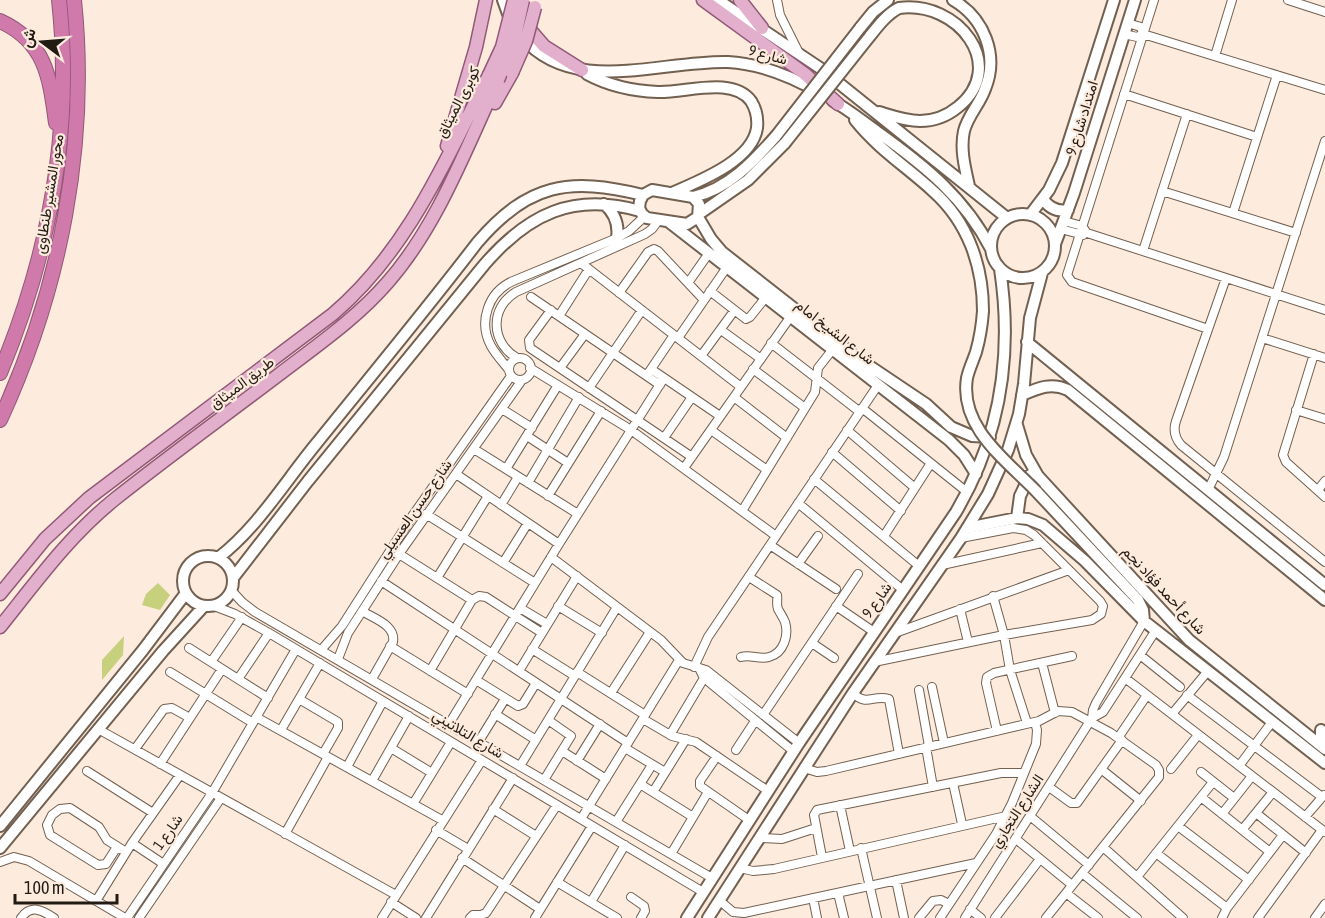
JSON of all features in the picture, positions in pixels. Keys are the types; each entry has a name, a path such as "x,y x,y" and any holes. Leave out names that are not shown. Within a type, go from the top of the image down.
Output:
{"highway":[{"name":"محور المشير طنطاوى","path":"0,373 22,315 40,255 52,203 59,153 64,72 59,0"},
{"name":"محور المشير طنطاوى","path":"0,420 34,336 55,264 65,216 72,165 77,93 74,0"},
{"path":"5,23 30,42 47,71 53,97 59,153"}],"main road":[{"path":"440,172 476,48 486,0"},
{"name":"شارع 9","path":"503,0 515,28 533,49 558,64 582,70 605,72 681,64 739,63 785,74 843,107 910,156 949,189 977,223 992,249"},
{"path":"513,0 523,22 538,41 603,82 629,89 662,92 724,87 741,92 750,100 758,122 756,134 750,144 716,173 672,193"},
{"name":"كوبرى الميثاق","path":"471,138 493,77 513,0"},
{"name":"كوبرى الميثاق","path":"418,213 514,41 523,0"},
{"path":"703,0 805,74 843,107 872,140 933,191 955,216 967,235 981,278 983,311 978,344 967,381 966,396 969,412 980,433 1138,600 1143,610 1144,621"},
{"name":"شارع 9","path":"718,0 798,53 1008,218"},
{"path":"740,0 762,28"},
{"path":"642,214 639,204 643,195 652,190 693,197 715,190 780,140 860,28 873,12 888,0"},
{"path":"953,0 971,14 981,27 990,58 988,82 969,117 963,138 969,186"},
{"name":"امتداد شارع 9","path":"1030,215 1043,199 1062,163 1114,0"},
{"name":"امتداد شارع 9","path":"1055,244 1065,220 1135,0"},
{"path":"471,138 494,105 512,73 526,41 537,2"},
{"path":"0,848 163,651 209,606 223,601 231,590 233,578 308,481 502,244 528,223 547,213 575,205 604,204 663,221 687,224 748,180 884,19 899,8 919,3 934,5 954,14 965,23 976,43 979,58 979,73 966,100 948,114 920,121 874,111"},
{"name":"طريق الميثاق","path":"0,627 6,612 57,554 99,512 335,333 377,295 401,267 422,236 471,138"},
{"path":"218,558 240,540 255,523 477,243 506,213 535,196 568,186 602,186 643,195"},
{"name":"شارع الشيخ امام","path":"693,197 699,204 699,216 711,239 735,263 856,357 926,404 956,430 972,436 990,437"},
{"path":"1043,199 1065,220"},
{"path":"604,204 616,219 617,238"},
{"name":"طريق الميثاق","path":"0,594 45,539 89,498 345,304 379,269 418,213"},
{"path":"708,918 853,693 961,538 995,480 1016,423 1022,395 1032,307 1041,273 1052,260 1055,244 1048,225 1040,219 1021,214 1008,218 999,225 994,234 992,249 994,260 1000,269 1009,275 1020,278 1041,273"},
{"name":"شارع الشيخ امام","path":"663,221 709,253 914,412 954,445 964,455 976,474"},
{"name":"شارع 9","path":"687,918 796,747 956,512 976,474 990,437 999,400 1005,351 1005,310 1000,269"},
{"path":"1027,342 1103,412 1325,600"},
{"path":"1022,395 1041,387 1059,387 1068,390 1103,412 1208,490 1322,581"},
{"path":"914,412 922,409 926,404"},
{"name":"شارع أحمد فؤاد نجم","path":"1016,423 1023,448 1034,470 1048,488 1184,636 1216,664 1323,747"},
{"path":"1017,518 1020,496 1025,482 1034,470"},
{"name":"شارع أحمد فؤاد نجم","path":"967,528 1017,518 1031,526 1047,528 1144,621 1325,763"},
{"path":"209,606 195,603 186,593 183,578 190,564 203,557 218,558 229,568 233,578"},
{"path":"0,826 143,650 186,593"},
{"path":"1322,730 1323,747"}],"street":[{"path":"777,0 780,15 798,53"},
{"path":"1154,0 1067,273 1070,280 1208,329"},
{"path":"1215,56 1232,0"},
{"path":"1289,0 1325,12"},
{"path":"1126,28 1137,37 1143,33"},
{"path":"1143,33 1325,90"},
{"path":"1233,213 1277,75"},
{"path":"1124,94 1257,137"},
{"path":"1143,251 1187,114"},
{"path":"1208,490 1218,474 1322,160 1325,141"},
{"path":"1162,190 1296,233"},
{"path":"530,368 528,376 522,380 510,373 493,350 486,333 486,316 495,294 508,283 617,238 629,231 642,214"},
{"path":"1065,220 1082,231 1325,310"},
{"path":"663,221 645,234 516,292 502,305 497,318 498,337 506,350 527,361 530,368 631,430 776,536"},
{"path":"619,292 652,249 658,251 704,300"},
{"path":"688,283 709,253"},
{"path":"581,263 741,387"},
{"path":"649,372 726,267"},
{"path":"559,316 589,269"},
{"path":"1226,278 1174,429 1176,438 1181,445 1325,562"},
{"path":"710,291 744,319 749,318 766,297"},
{"path":"531,297 613,353 692,397 720,416"},
{"path":"551,310 529,340 528,345 692,457"},
{"path":"590,388 642,310"},
{"path":"701,356 734,311"},
{"path":"684,468 790,316"},
{"path":"721,330 761,358"},
{"path":"560,368 585,334"},
{"path":"1262,338 1325,358"},
{"path":"771,344 967,492"},
{"path":"742,510 815,392 820,365 833,349"},
{"path":"1314,354 1284,450 1284,457 1288,464 1325,497"},
{"path":"510,373 511,362 518,358"},
{"path":"753,369 805,408"},
{"name":"شارع حسن العسيلي","path":"322,649 331,640 510,373"},
{"name":"شارع حسن العسيلي","path":"338,659 342,646 381,581 522,380"},
{"path":"449,724 662,381"},
{"path":"506,469 558,385"},
{"path":"696,667 703,644 878,385"},
{"path":"528,483 579,397"},
{"path":"664,438 692,397"},
{"path":"734,397 787,438"},
{"path":"502,409 532,428"},
{"path":"1296,410 1325,419"},
{"path":"548,496 601,411"},
{"path":"711,430 767,470"},
{"path":"847,430 915,488"},
{"path":"527,436 568,463"},
{"path":"474,449 578,514"},
{"path":"832,452 901,511"},
{"path":"884,536 931,464"},
{"path":"456,474 559,544"},
{"path":"501,505 518,477"},
{"path":"814,479 919,566"},
{"path":"1318,490 1325,481"},
{"path":"437,578 488,496"},
{"path":"798,503 903,590"},
{"path":"426,514 536,583"},
{"path":"503,563 528,523"},
{"path":"874,662 1004,635 1092,620 1101,614 1102,604 1042,543 1031,526 961,538"},
{"path":"798,564 818,536"},
{"path":"942,565 1042,543"},
{"path":"770,544 836,589"},
{"path":"399,554 472,600"},
{"path":"551,557 650,632 679,660 706,670 763,715 796,747"},
{"path":"1322,581 1325,567"},
{"path":"894,633 1069,570"},
{"path":"763,715 858,574"},
{"path":"519,671 577,576"},
{"path":"741,657 774,656 784,644 786,633 785,622 777,607 777,595 749,577"},
{"path":"381,581 600,724 652,765 665,772"},
{"name":"شارع التلاتيني","path":"231,590 248,607 712,878"},
{"path":"993,596 1004,635 1010,670 1031,723"},
{"path":"430,671 472,600 479,597 486,597 542,633"},
{"name":"شارع التلاتيني","path":"209,606 242,617 703,892"},
{"path":"558,606 602,633"},
{"path":"836,606 874,632"},
{"path":"520,765 617,607"},
{"path":"520,608 547,624"},
{"path":"960,609 968,642"},
{"path":"362,611 392,630 394,639 372,679"},
{"path":"211,662 242,617"},
{"name":"الشارع التجاري","path":"964,918 1091,720 1094,706 1144,621"},
{"name":"الشارع التجاري","path":"1091,720 1103,712 1156,630"},
{"path":"611,693 650,632"},
{"path":"238,679 269,633"},
{"path":"331,640 342,646"},
{"path":"812,643 834,658"},
{"path":"390,646 468,694"},
{"path":"189,648 268,698"},
{"name":"شارع 1","path":"126,918 212,792 296,649"},
{"path":"532,649 611,693 670,735 696,742 768,791"},
{"path":"1140,655 1180,687"},
{"path":"997,731 986,683 987,677 994,673 1072,656"},
{"path":"581,819 679,660"},
{"path":"280,730 320,663"},
{"path":"1042,663 1054,712"},
{"path":"696,667 704,678 755,721 796,747"},
{"path":"160,764 222,669"},
{"path":"1172,714 1208,671"},
{"path":"170,672 206,694 255,720 280,730 442,820"},
{"path":"670,735 704,678"},
{"path":"1125,678 1324,831 1258,918"},
{"path":"476,680 516,706 522,705 536,682"},
{"path":"932,687 944,743"},
{"path":"919,690 933,787"},
{"path":"853,693 861,700 880,697 889,699 899,754"},
{"path":"1049,787 1071,803 1078,801 1101,769 1147,694"},
{"path":"1187,695 1323,796 1305,817"},
{"path":"285,834 338,729 338,722 299,699"},
{"path":"479,741 505,699"},
{"path":"347,767 383,701"},
{"path":"135,749 164,709 172,708 190,718"},
{"path":"804,768 821,772 1031,723 1054,712 1069,711 1091,720 1154,763 1159,770 1158,780 1046,918"},
{"path":"495,714 536,740"},
{"path":"372,781 409,716"},
{"path":"544,780 571,735 548,720"},
{"path":"736,750 755,721"},
{"path":"1239,766 1272,722"},
{"name":"الشارع التجاري","path":"940,918 1006,816 1036,744 1037,730 1031,723"},
{"path":"577,761 600,724"},
{"path":"98,729 285,834 394,899 416,918"},
{"path":"1171,768 1198,735"},
{"path":"652,792 686,739"},
{"path":"413,804 451,742"},
{"path":"391,748 432,773"},
{"path":"562,751 606,779"},
{"path":"717,756 700,783 701,788 749,820"},
{"path":"382,918 482,760"},
{"path":"616,822 652,765"},
{"path":"1101,769 1141,801"},
{"path":"87,771 153,813"},
{"path":"822,857 813,815 815,811 1005,772 1024,773"},
{"path":"1201,772 1234,798"},
{"path":"96,901 132,843 180,775"},
{"path":"1222,814 1252,776"},
{"path":"426,918 513,778"},
{"path":"1137,877 1213,782"},
{"path":"954,783 962,824"},
{"path":"640,784 693,817"},
{"path":"671,854 708,792"},
{"path":"1242,830 1273,792"},
{"path":"1201,797 1270,852"},
{"name":"شارع 1","path":"141,915 221,798"},
{"path":"470,918 473,915 486,913 557,805"},
{"path":"840,805 850,851"},
{"path":"117,847 107,862 100,866 50,836 46,828 47,822 57,810 70,808 99,827 107,840 126,852"},
{"path":"493,809 536,836"},
{"path":"1256,813 1306,853"},
{"path":"740,868 767,870 962,824 1006,816"},
{"path":"1030,816 1089,865"},
{"path":"462,858 504,885 539,915 592,826"},
{"path":"1178,826 1249,880"},
{"path":"760,838 782,838 816,828"},
{"path":"436,830 468,849"},
{"path":"1222,918 1227,908 1284,835"},
{"path":"1016,839 1072,885"},
{"path":"132,843 162,863"},
{"path":"591,902 625,845"},
{"path":"1103,847 1183,918"},
{"path":"861,848 877,918"},
{"path":"1156,853 1227,908"},
{"path":"0,862 14,857 29,861 126,918"},
{"path":"995,918 1040,859"},
{"path":"719,900 737,913 755,914 813,898 976,863"},
{"path":"1082,873 1137,918"},
{"path":"896,880 904,918"},
{"path":"557,882 616,918"},
{"path":"838,893 844,918"},
{"path":"1066,893 1098,918"},
{"path":"631,897 645,907 640,918"},
{"path":"813,898 817,918"},
{"path":"919,918 933,901 941,900 949,904"},
{"path":"1315,918 1325,903"},
{"path":"134,908 141,915 151,918"},
{"path":"21,918 27,911 36,909 54,918"},
{"path":"970,909 981,918"}],"green space":[{"path":"158,583 170,595 160,610 142,605 146,594"},
{"path":"124,636 123,655 102,680 102,660"}]}
